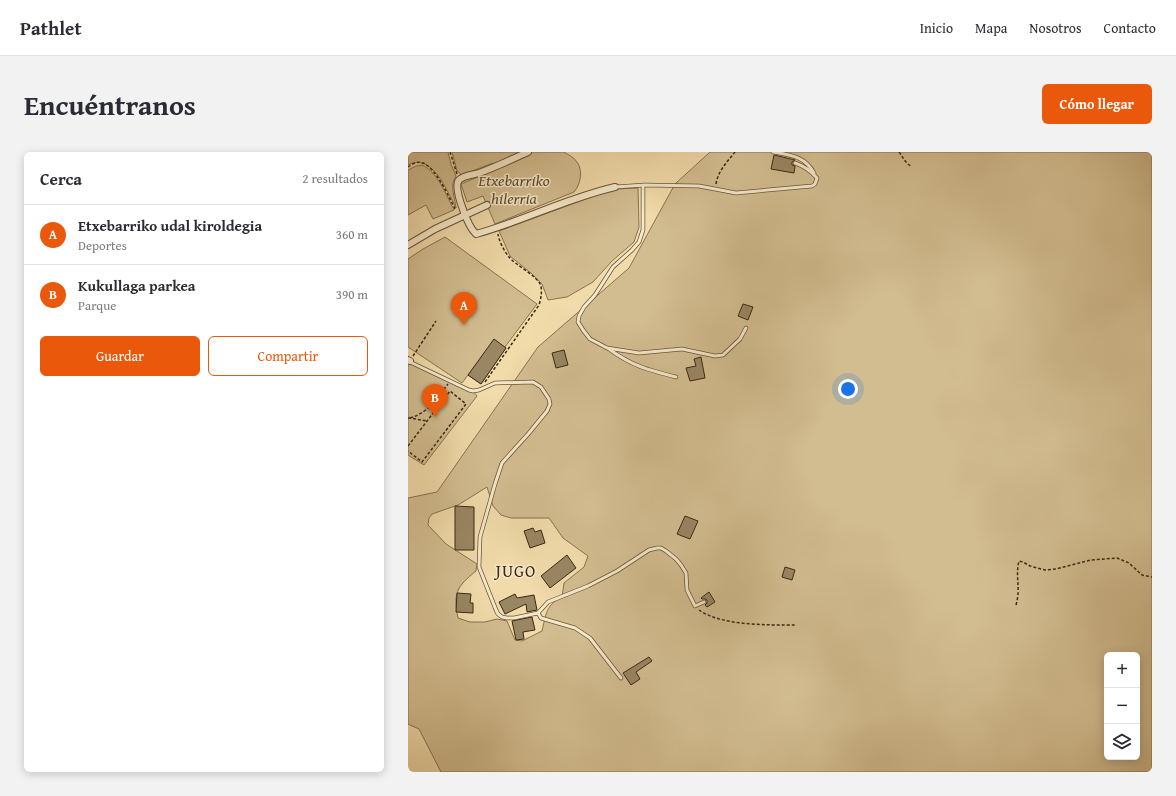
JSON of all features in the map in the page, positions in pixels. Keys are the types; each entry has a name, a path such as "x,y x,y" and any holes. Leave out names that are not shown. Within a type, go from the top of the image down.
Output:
{"street":[{"path":"528,152 478,174 464,177 457,183 457,189 465,215 476,234 497,228 595,192 615,187"},
{"path":"408,245 435,229 487,205"}],"lane":[{"path":"615,187 699,186 736,193 812,186 815,184 817,178 811,167 802,158 773,152"},
{"path":"795,163 806,168 817,178"},
{"path":"643,186 643,230 639,242 613,267 595,295 584,307 579,316 578,322 590,338 631,363 647,370 676,377"},
{"path":"607,348 638,353 682,349 715,356 723,355 740,339 746,328"},
{"path":"409,361 468,390 480,390 495,383 533,382 541,387 549,399 550,404 547,412 502,463 480,537 479,567 498,614 507,618 514,618 538,613 548,602 588,586 617,571 649,550 657,548 661,548 666,551 681,565 686,573 687,590 695,606 704,602"},
{"path":"538,613 541,618 575,628 590,638 621,678"}],"path":[{"path":"450,152 454,168 460,179"},
{"path":"717,179 720,171 735,152"},
{"path":"899,152 907,164 911,166"},
{"path":"408,167 414,163 423,163 430,168 439,178 459,218"},
{"path":"480,390 539,305 542,295 540,284 535,278 509,257 499,238 497,228"},
{"path":"409,361 436,320"},
{"path":"409,418 422,414 427,410 451,381"},
{"path":"408,446 450,391 466,404 422,462 408,451"},
{"path":"409,418 427,421"},
{"path":"1016,604 1019,592 1017,568 1019,561 1045,570 1056,569 1091,560 1117,558 1129,563 1142,575 1152,577"},
{"path":"695,606 704,614 715,618 738,622 794,625"}],"green space":[{"path":"408,152 448,152 456,176 453,184 453,192 456,208 438,175 431,168 417,162 408,165"},
{"name":"Etxebarriko hilerria","path":"452,152 564,152 574,159 579,165 581,173 580,181 574,192 495,224 483,196 467,202 461,184 499,168 493,163 462,175 457,171"},
{"path":"710,152 1152,152 1152,772 441,772 419,729 408,724 408,498 437,492 538,347 629,268 675,184","holes":["487,487 493,506 501,515 511,518 549,518 563,538 588,556 584,567 564,583 562,597 550,607 546,615 542,631 522,641 515,640 507,621 497,619 485,622 470,622 458,618 456,597 460,587 476,571 477,564 446,544 428,525 429,518 432,514 458,505"]},
{"path":"422,165 428,168 437,178 454,210 433,219 426,205 408,215 408,170"},
{"path":"638,188 639,227 634,242 612,261 593,282 567,297 548,300 542,284 510,256 499,231 602,193 616,189"},
{"path":"445,237 537,304 505,347 506,348 481,384 468,375 462,383 408,347 408,259"},
{"path":"408,360 473,391 477,396 424,465 408,455"}],"building":[{"path":"774,155 795,160 792,162 792,165 795,166 794,173 771,169"},
{"path":"743,304 753,307 748,320 738,316"},
{"path":"494,339 506,348 481,384 468,375"},
{"path":"564,350 568,365 556,368 552,353"},
{"path":"701,357 705,378 690,381 686,368 696,366 694,359"},
{"path":"455,506 474,507 474,550 455,550"},
{"path":"685,516 698,521 690,539 677,534"},
{"path":"533,528 535,532 541,530 545,543 530,548 524,531"},
{"path":"567,555 576,568 550,588 541,576"},
{"path":"785,567 795,570 792,580 782,577"},
{"path":"709,592 715,602 707,607 705,605 707,600 701,598"},
{"path":"457,593 471,594 470,603 473,603 473,613 456,612"},
{"path":"515,594 517,598 534,595 537,610 527,612 526,604 505,614 499,602"},
{"path":"532,617 535,630 523,632 524,639 516,640 512,621"},
{"path":"649,657 652,661 636,672 640,679 631,685 623,673"}],"place":[{"name":"Etxebarriko udal kiroldegia","path":"464,325"},
{"name":"Kukullaga parkea","path":"435,417"}],"district":[{"name":"JUGO","path":"516,570"}]}
